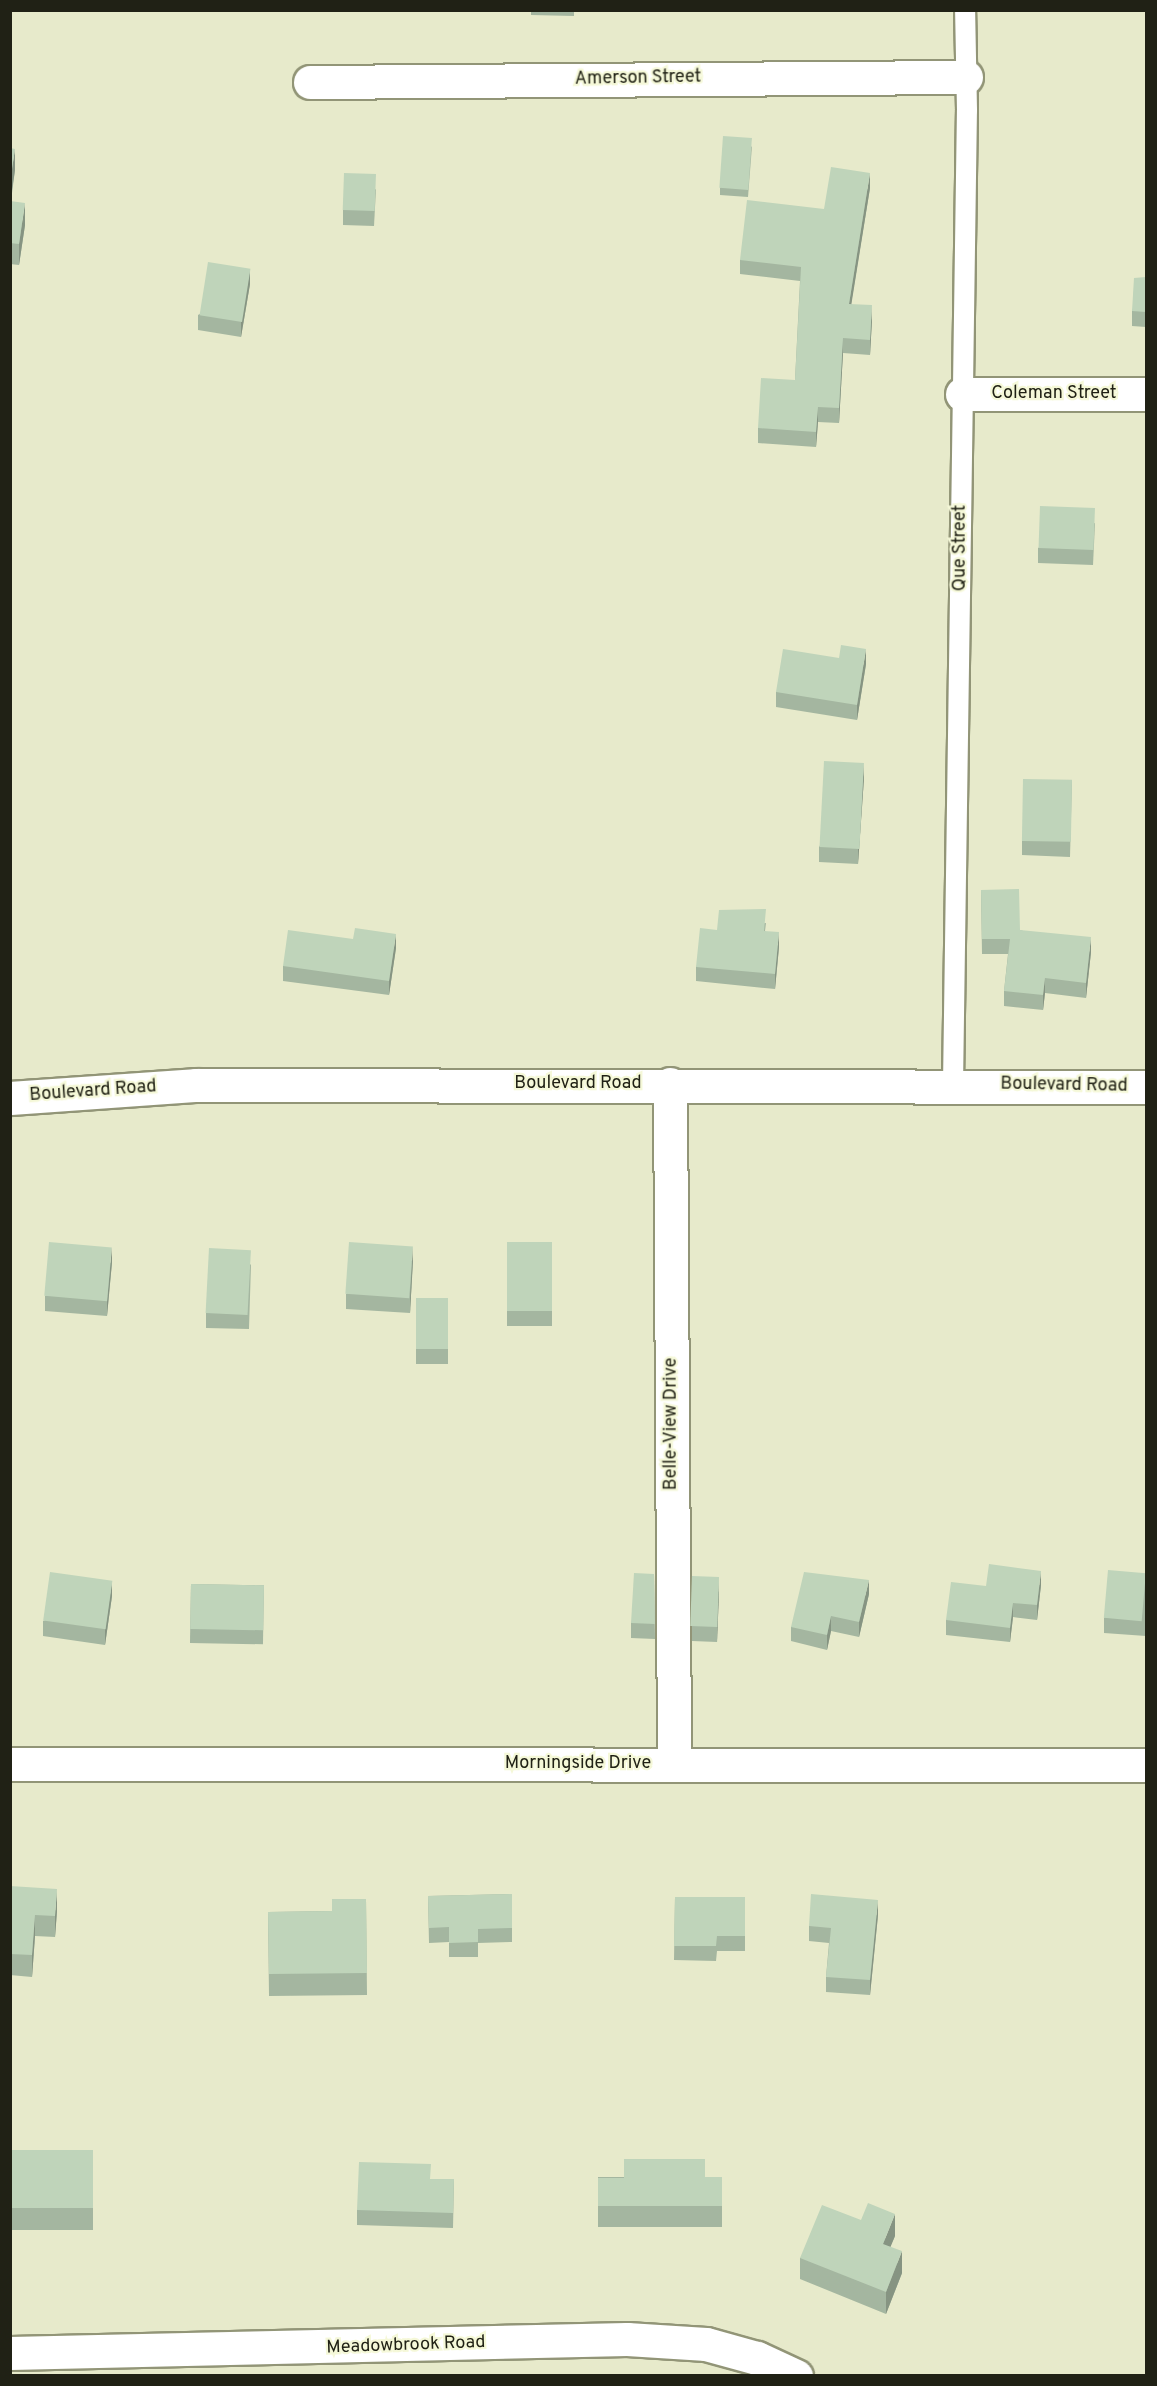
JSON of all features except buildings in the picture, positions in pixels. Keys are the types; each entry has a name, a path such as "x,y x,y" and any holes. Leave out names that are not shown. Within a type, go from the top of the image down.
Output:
{"street":[{"name":"Amerson Street","path":"310,82 966,77"},
{"name":"Coleman Street","path":"962,394 1146,394"},
{"name":"Boulevard Road","path":"10,1098 196,1085 670,1084 1146,1087"},
{"name":"Belle-View Drive","path":"670,1084 674,1764"},
{"name":"Morningside Drive","path":"10,1764 1146,1765"},
{"name":"Meadowbrook Road","path":"10,2353 627,2339 706,2344 757,2358 796,2376"}],"lane":[{"name":"Que Street","path":"952,1085 966,77 965,10"}]}
